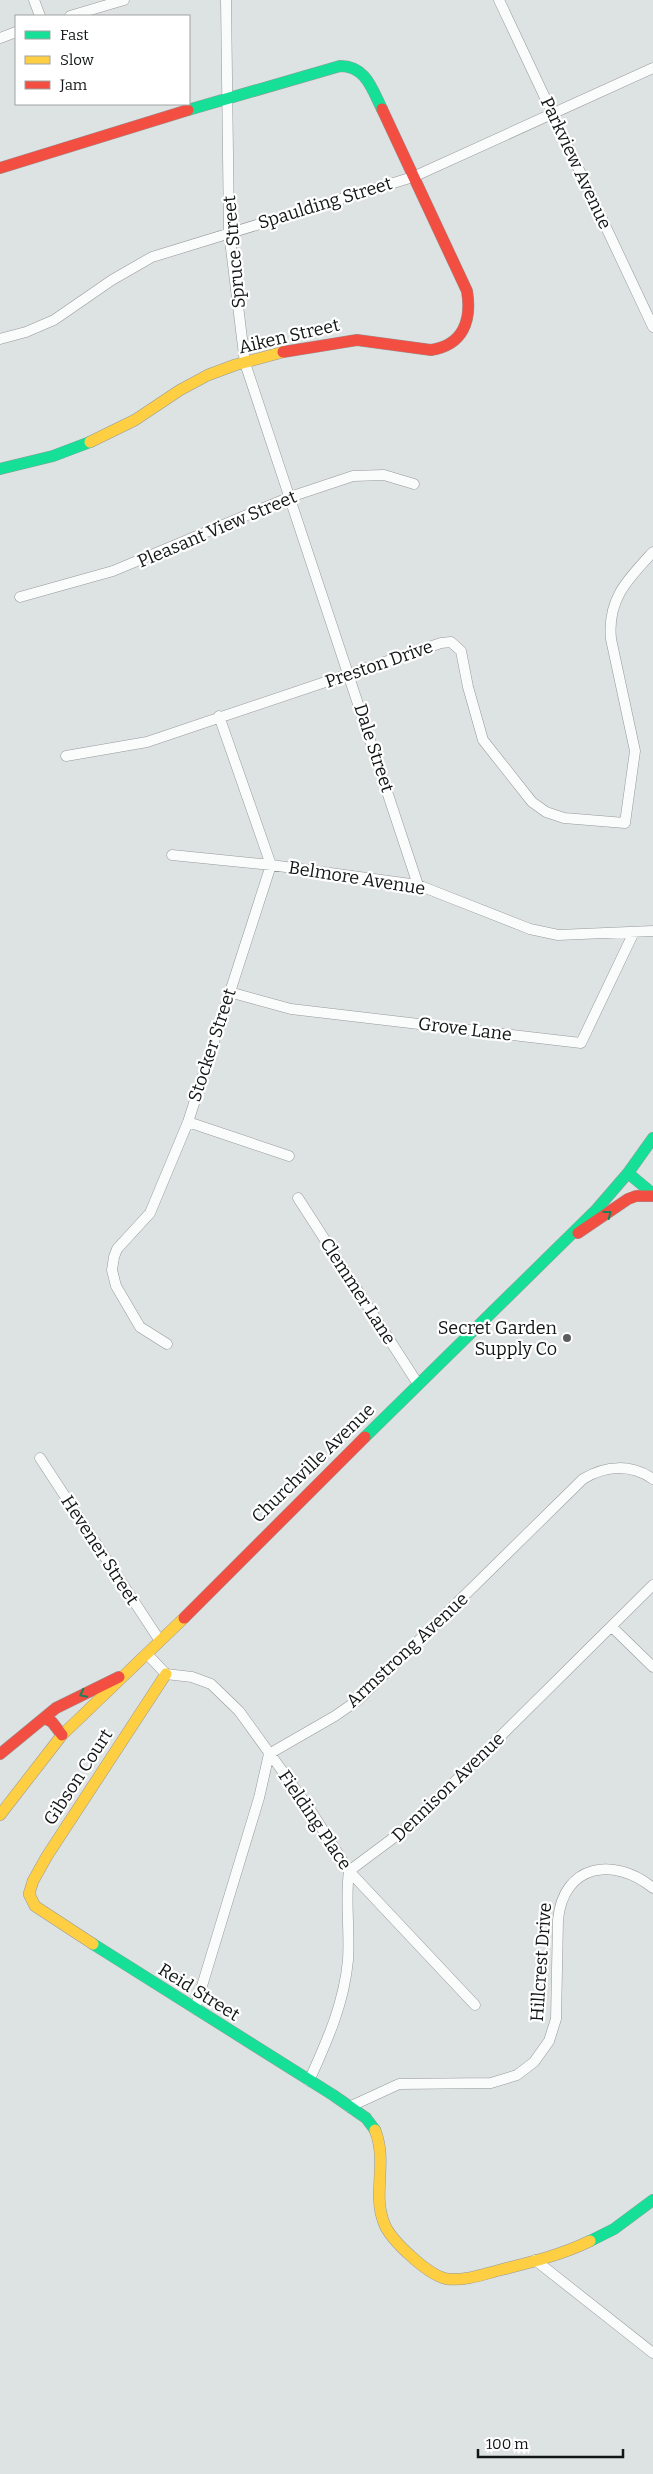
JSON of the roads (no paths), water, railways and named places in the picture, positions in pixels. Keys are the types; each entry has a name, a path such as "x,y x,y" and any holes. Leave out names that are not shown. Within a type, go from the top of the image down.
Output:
{"street":[{"path":"34,0 40,15"},
{"path":"73,15 124,0"},
{"name":"Spruce Street","path":"226,0 229,232 245,363 290,497"},
{"name":"Parkview Avenue","path":"500,0 653,327"},
{"path":"0,38 15,32"},
{"name":"Aiken Street","path":"0,168 226,97 334,66 351,66 362,73 368,80 467,291 468,317 458,338 446,347 430,351 373,341 337,341 245,363 196,381 135,420 86,445 44,460 0,468"},
{"name":"Spaulding Street","path":"0,340 26,332 54,320 112,280 152,257 413,176 653,68"},
{"name":"Pleasant View Street","path":"20,597 118,569 290,497 353,476 366,474 390,475 414,484"},
{"name":"Dale Street","path":"290,497 350,674 418,885"},
{"name":"Preston Drive","path":"66,756 147,742 441,643 456,645 462,651 480,735 504,769 532,802 546,812 564,818 625,823 635,751 611,639 611,620 621,588 653,552"},
{"path":"220,716 271,865"},
{"name":"Belmore Avenue","path":"172,856 271,865 418,885 540,932 569,936 653,931"},
{"name":"Stocker Street","path":"167,1344 140,1327 116,1286 112,1262 117,1249 150,1213 188,1122 271,865"},
{"name":"Grove Lane","path":"229,992 291,1009 580,1043 634,932"},
{"path":"188,1122 289,1156"},
{"name":"Churchville Avenue","path":"0,1815 62,1735 147,1654 596,1210 628,1173 653,1138"},
{"path":"628,1173 653,1194"},
{"path":"566,1239 604,1218 628,1199 653,1194"},
{"name":"Clemmer Lane","path":"298,1198 418,1384"},
{"name":"Hevener Street","path":"40,1458 160,1641"},
{"name":"Armstrong Avenue","path":"269,1754 342,1712 358,1700 584,1478 602,1470 618,1468 637,1471 653,1479"},
{"name":"Dennison Avenue","path":"349,1871 412,1824 653,1585"},
{"path":"612,1626 653,1667"},
{"path":"147,1654 166,1674"},
{"name":"Fielding Place","path":"166,1674 197,1678 219,1690 239,1711 309,1808 349,1871 475,2005"},
{"name":"Gibson Court","path":"33,1903 29,1894 33,1882 47,1856 166,1674"},
{"path":"0,1754 30,1728 46,1719 50,1712 70,1700 124,1675"},
{"path":"46,1719 52,1722 62,1735"},
{"path":"195,2009 259,1798 269,1754"},
{"name":"Hillcrest Drive","path":"349,2106 399,2084 491,2083 507,2079 526,2069 544,2050 556,2024 558,1920 561,1901 566,1890 586,1873 605,1869 630,1874 653,1888"},
{"path":"309,2081 332,2030 345,1984 348,1950 347,1889 349,1871"},
{"name":"Reid Street","path":"33,1903 195,2009 349,2106"},
{"path":"349,2106 366,2118 377,2133 382,2160 379,2197 382,2217 390,2234 413,2258 437,2276 456,2280 565,2253 596,2239 622,2224 653,2200"},
{"path":"535,2260 653,2353"}],"place":[{"name":"Secret Garden Supply Co","path":"567,1338"}]}
